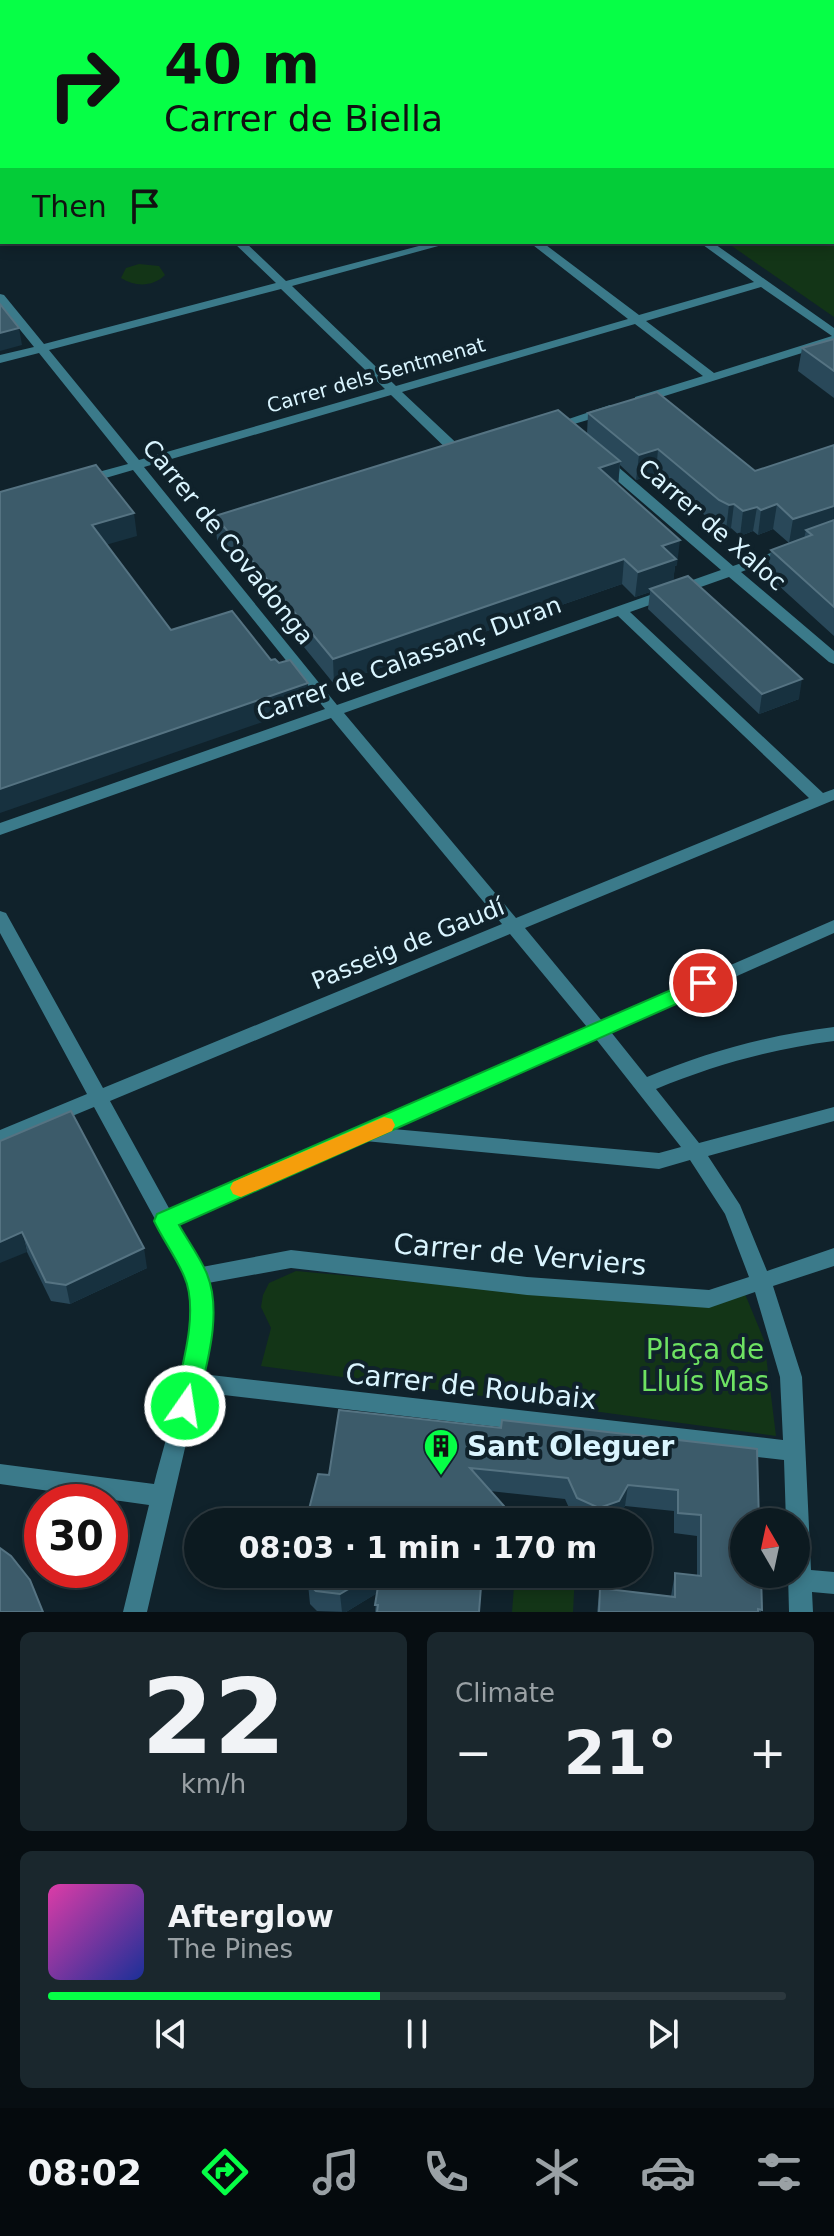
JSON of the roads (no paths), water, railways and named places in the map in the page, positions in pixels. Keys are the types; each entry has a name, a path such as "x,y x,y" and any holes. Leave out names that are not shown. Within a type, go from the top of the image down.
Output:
{"street":[{"path":"241,244 461,455"},
{"path":"0,359 439,244"},
{"path":"538,244 713,378"},
{"path":"708,244 834,336"},
{"name":"Carrer dels Sentmenat","path":"74,483 763,283"},
{"name":"Carrer de Covadonga","path":"0,297 335,712 599,1029 695,1152 733,1211 762,1283 791,1377 797,1508"},
{"path":"632,402 834,336"},
{"path":"532,433 565,428 618,407"},
{"path":"445,460 477,451"},
{"name":"Carrer de Xaloc","path":"592,451 834,659"},
{"path":"195,538 215,532"},
{"name":"Carrer de Calassanç Duran","path":"0,829 804,546"},
{"path":"620,610 828,797"},
{"name":"Passeig de Gaudí","path":"0,1138 828,797"},
{"path":"0,917 197,1277 202,1304 191,1382 135,1612"},
{"path":"165,1221 834,926"},
{"path":"806,938 834,939"},
{"path":"642,1087 732,1053 771,1043 834,1034"},
{"path":"364,1134 659,1161 766,1129 834,1114"},
{"name":"Carrer de Verviers","path":"197,1277 291,1259 527,1286 709,1299 834,1257"},
{"name":"Carrer de Roubaix","path":"191,1382 794,1451"},
{"path":"0,1474 163,1496"},
{"path":"810,1581 834,1583"},
{"name":"Carrer de Covadonga","path":"801,1588 801,1612"}],"place":[{"name":"Sant Oleguer","path":"441,1477"}],"park label":[{"name":"Plaça de Lluís Mas","path":"705,1365"}]}
